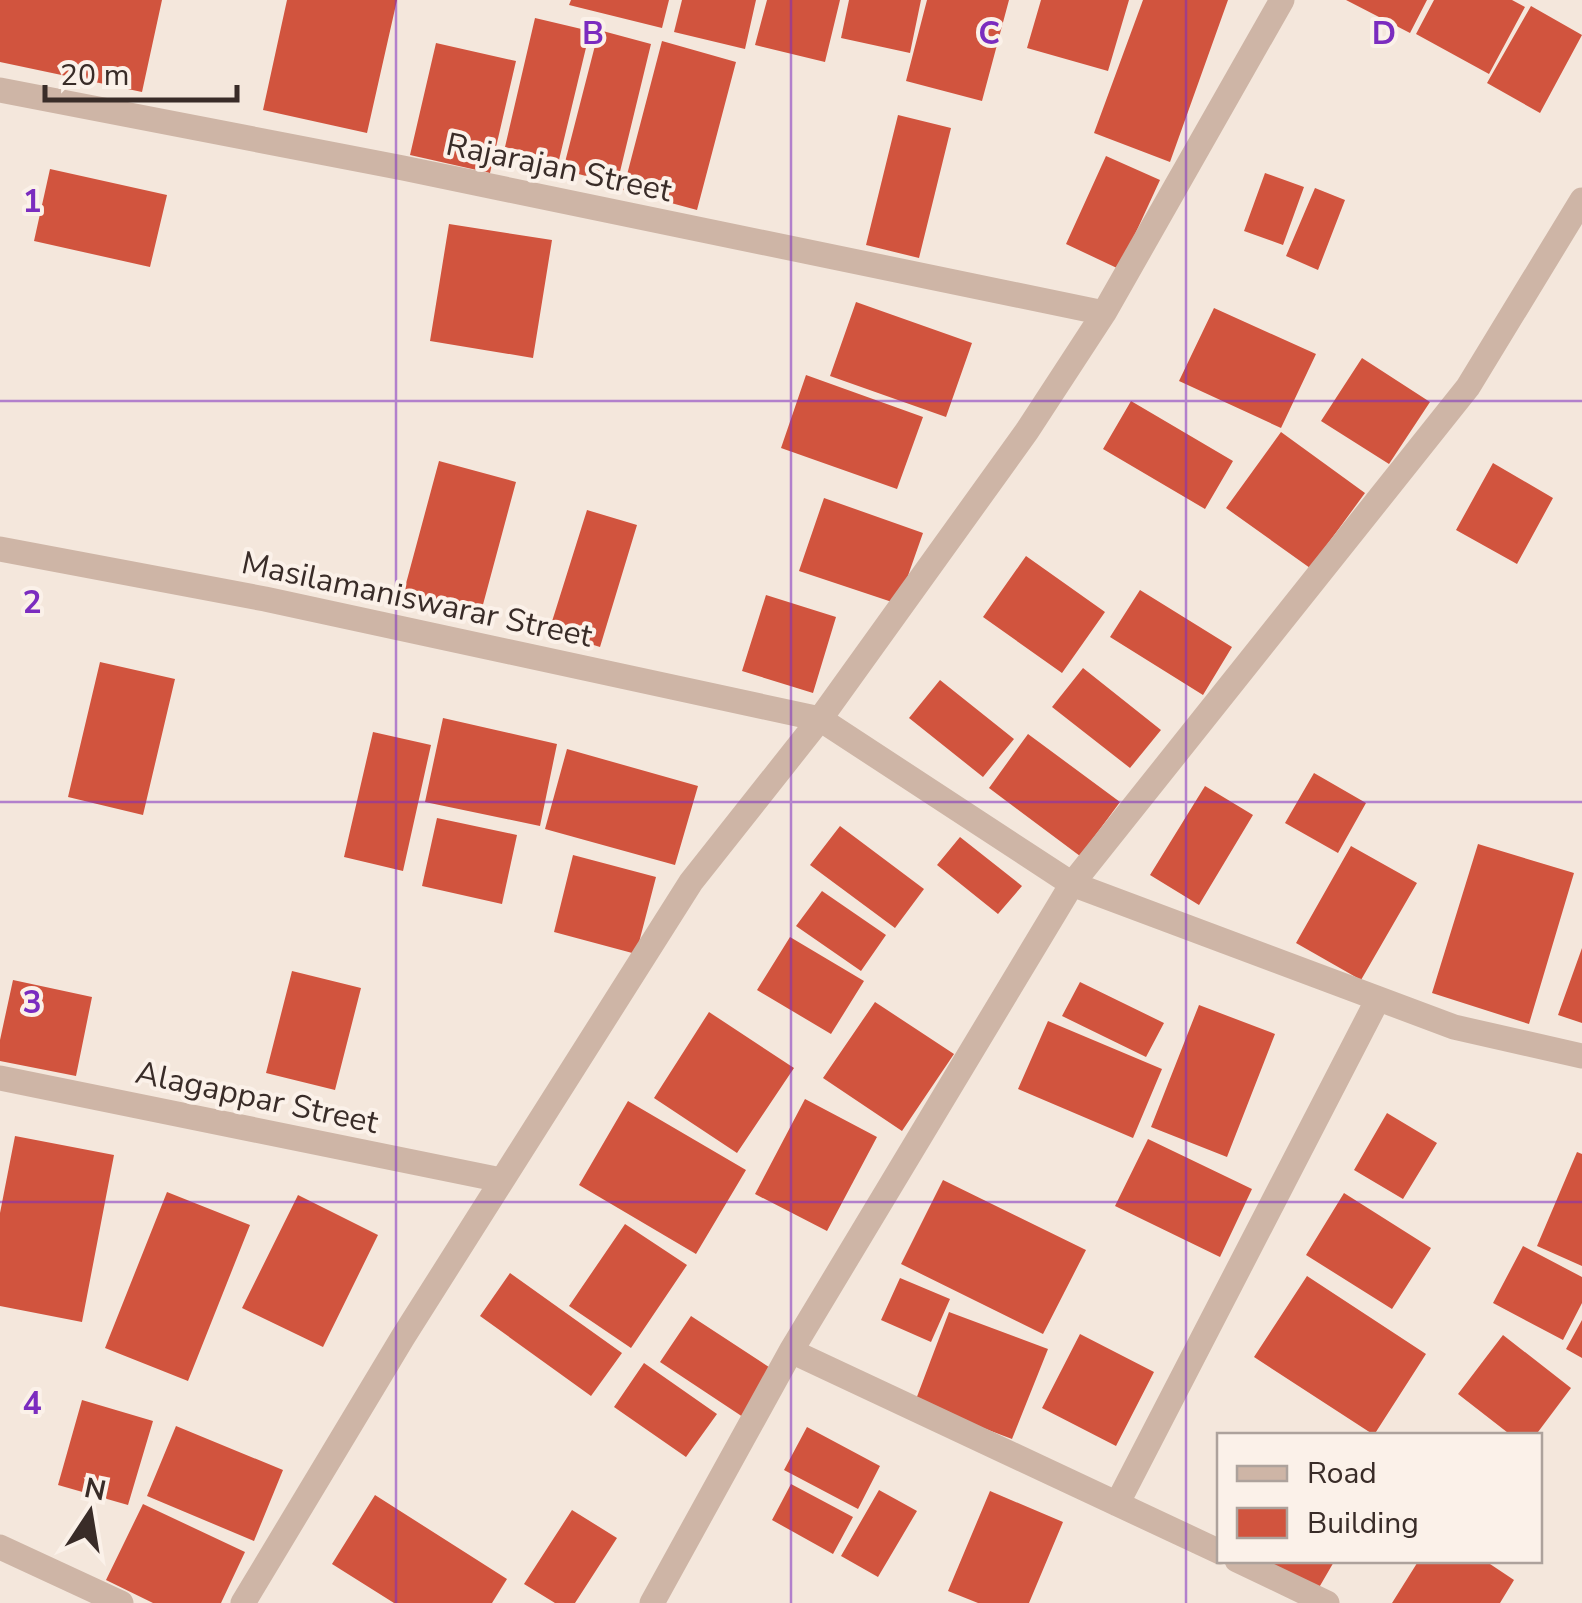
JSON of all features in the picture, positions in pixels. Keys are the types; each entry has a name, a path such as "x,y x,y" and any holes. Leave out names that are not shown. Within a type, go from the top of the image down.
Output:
{"street":[{"path":"243,1603 403,1337 691,882 820,718 1027,431 1104,313 1282,0"},
{"name":"Rajarajan Street","path":"0,90 403,168 1104,313"},
{"path":"652,1603 791,1352 1072,884 1468,387 1582,200"},
{"name":"Masilamaniswarar Street","path":"0,549 265,598 820,718"},
{"path":"820,718 1072,884 1454,1027 1582,1056"},
{"path":"1116,1504 1378,999"},
{"name":"Alagappar Street","path":"0,1078 501,1180"},
{"path":"791,1352 1217,1551"},
{"path":"0,1547 120,1603"},
{"path":"1243,1563 1327,1603"}],"building":[{"path":"0,0 162,0 142,92 0,62"},
{"path":"287,0 397,0 367,133 263,110"},
{"path":"571,0 669,0 662,28 569,5"},
{"path":"682,0 756,0 745,49 674,32"},
{"path":"767,0 840,0 825,62 755,45"},
{"path":"849,0 921,0 910,53 841,38"},
{"path":"927,0 1009,0 982,101 906,81"},
{"path":"1041,0 1129,0 1108,71 1027,48"},
{"path":"1143,0 1228,0 1170,162 1094,133"},
{"path":"1346,0 1427,0 1410,33"},
{"path":"1434,0 1512,0 1525,7 1489,74 1416,34"},
{"path":"1531,6 1582,35 1540,113 1487,83"},
{"path":"535,18 590,31 559,160 505,147"},
{"path":"599,30 651,44 617,184 563,170"},
{"path":"662,41 736,62 697,210 623,190"},
{"path":"436,43 516,61 490,173 410,155"},
{"path":"898,115 951,128 919,258 866,245"},
{"path":"1106,156 1160,180 1119,269 1066,244"},
{"path":"50,169 167,195 150,267 34,241"},
{"path":"1265,173 1304,187 1283,245 1244,231"},
{"path":"1315,188 1345,200 1318,270 1286,256"},
{"path":"449,224 552,240 533,358 430,341"},
{"path":"856,302 972,343 946,417 830,376"},
{"path":"1214,308 1316,354 1281,428 1179,381"},
{"path":"1362,358 1430,402 1389,464 1321,421"},
{"path":"806,375 923,417 897,489 781,448"},
{"path":"1131,401 1233,461 1205,509 1103,449"},
{"path":"1281,432 1365,493 1310,568 1226,508"},
{"path":"439,461 516,482 481,612 404,591"},
{"path":"1493,463 1553,498 1517,564 1456,530"},
{"path":"824,498 923,533 898,604 799,571"},
{"path":"587,510 637,525 600,647 549,631"},
{"path":"1026,556 1105,612 1062,673 983,617"},
{"path":"1140,590 1232,647 1203,695 1110,637"},
{"path":"766,595 836,617 813,693 742,671"},
{"path":"100,662 175,679 143,815 68,797"},
{"path":"1083,668 1161,730 1130,768 1052,707"},
{"path":"940,680 1014,739 983,777 909,718"},
{"path":"443,718 557,744 540,826 425,802"},
{"path":"373,732 431,745 403,871 344,857"},
{"path":"1028,734 1120,802 1080,856 989,788"},
{"path":"567,749 698,786 675,865 545,829"},
{"path":"1314,773 1366,803 1338,853 1285,823"},
{"path":"1205,786 1253,815 1199,905 1150,875"},
{"path":"437,818 517,835 502,904 422,886"},
{"path":"840,826 924,889 895,928 810,865"},
{"path":"960,837 1022,886 998,914 937,865"},
{"path":"1478,844 1574,873 1529,1024 1432,993"},
{"path":"1351,846 1417,883 1361,980 1296,943"},
{"path":"573,855 656,877 636,954 554,932"},
{"path":"822,891 886,935 861,971 796,926"},
{"path":"790,937 864,981 831,1034 757,990"},
{"path":"1582,948 1582,1023 1558,1015"},
{"path":"292,971 361,988 335,1090 266,1073"},
{"path":"13,980 92,997 76,1076 0,1061 0,1040"},
{"path":"1080,982 1164,1023 1146,1057 1062,1016"},
{"path":"875,1002 954,1054 902,1131 823,1078"},
{"path":"1199,1005 1275,1034 1227,1157 1151,1127"},
{"path":"709,1012 794,1068 737,1153 654,1098"},
{"path":"1048,1021 1162,1069 1133,1138 1018,1089"},
{"path":"805,1099 877,1137 827,1231 755,1194"},
{"path":"628,1101 746,1170 696,1254 579,1185"},
{"path":"1387,1113 1437,1143 1403,1199 1354,1170"},
{"path":"15,1136 114,1155 82,1322 0,1306 0,1213"},
{"path":"1148,1139 1252,1189 1220,1257 1115,1206"},
{"path":"1577,1152 1582,1154 1582,1266 1537,1246"},
{"path":"943,1180 1086,1250 1043,1334 901,1264"},
{"path":"167,1192 250,1225 188,1381 105,1348"},
{"path":"1344,1193 1431,1248 1392,1309 1306,1255"},
{"path":"298,1195 378,1235 323,1347 242,1308"},
{"path":"625,1224 687,1265 631,1348 569,1306"},
{"path":"1523,1246 1582,1277 1582,1303 1563,1340 1493,1303"},
{"path":"510,1273 622,1353 591,1396 480,1316"},
{"path":"1307,1276 1426,1354 1375,1433 1254,1357"},
{"path":"900,1278 950,1299 931,1342 881,1320"},
{"path":"949,1312 1048,1349 1012,1439 915,1402"},
{"path":"691,1316 778,1373 746,1419 660,1362"},
{"path":"1582,1320 1582,1358 1566,1349"},
{"path":"1080,1334 1154,1372 1116,1446 1042,1408"},
{"path":"1503,1335 1571,1388 1537,1433 1508,1433 1458,1394"},
{"path":"644,1363 717,1414 686,1457 614,1407"},
{"path":"82,1400 153,1421 128,1505 58,1485"},
{"path":"176,1426 283,1470 254,1541 147,1496"},
{"path":"807,1427 880,1466 858,1509 784,1470"},
{"path":"791,1484 853,1517 833,1554 772,1520"},
{"path":"879,1490 917,1511 878,1577 841,1556"},
{"path":"990,1491 1063,1522 1029,1603 978,1603 948,1591"},
{"path":"375,1495 507,1579 492,1603 394,1603 332,1564"},
{"path":"143,1504 245,1552 221,1603 153,1603 106,1580"},
{"path":"572,1510 617,1538 575,1603 555,1603 524,1584"},
{"path":"1271,1563 1333,1563 1317,1591"},
{"path":"1417,1563 1488,1563 1514,1580 1500,1603 1392,1603"}]}
